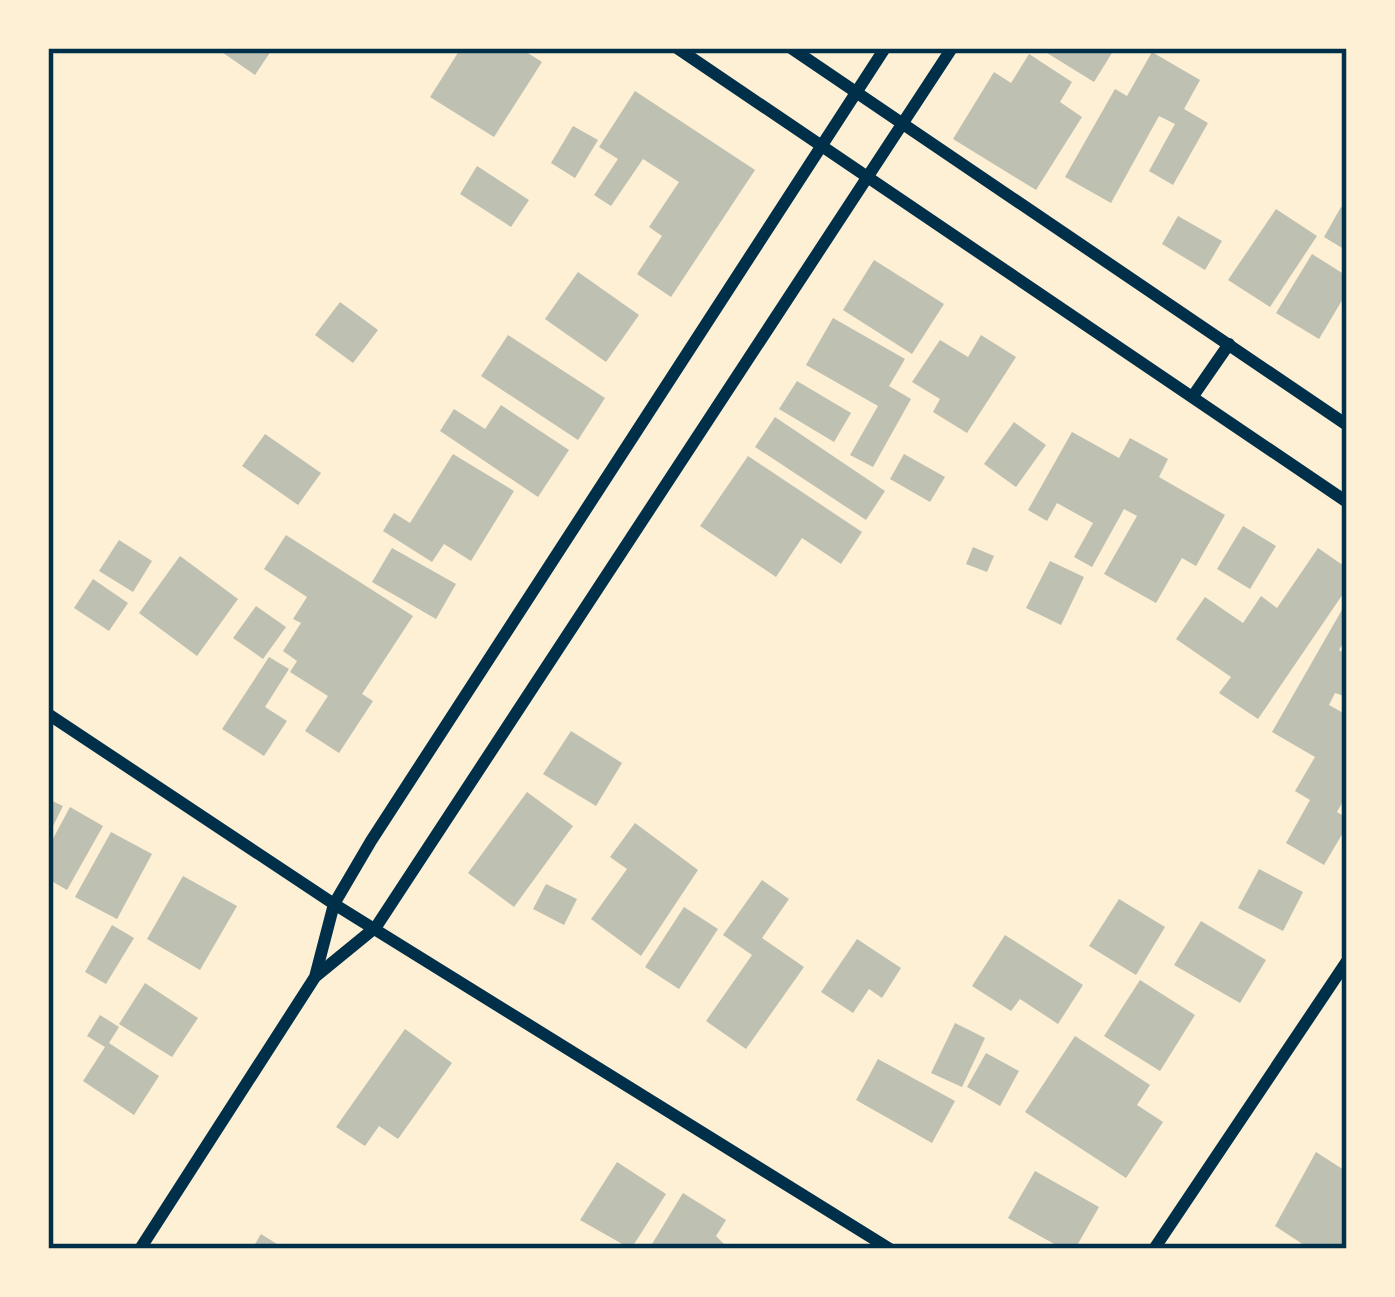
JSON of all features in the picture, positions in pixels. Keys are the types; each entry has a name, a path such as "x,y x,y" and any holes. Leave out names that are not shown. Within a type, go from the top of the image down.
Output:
{"street":[{"path":"677,48 1347,502"},
{"path":"791,48 1347,425"},
{"path":"315,977 334,904 885,48"},
{"path":"140,1249 315,977 376,927 866,172 952,48"},
{"path":"1193,396 1229,344"},
{"path":"48,714 334,904 890,1249"},
{"path":"1154,1249 1347,961"}],"building":[{"path":"216,48 273,48 255,75"},
{"path":"461,48 520,48 542,62 494,137 430,97"},
{"path":"1039,48 1115,48 1094,82"},
{"path":"1152,52 1200,80 1184,109 1208,123 1173,185 1149,171 1175,124 1159,116 1111,203 1065,177 1115,89 1127,96"},
{"path":"1029,54 1072,82 1060,102 1082,117 1036,190 953,139 994,72 1011,83"},
{"path":"635,91 755,170 671,297 637,274 662,236 649,227 679,182 643,159 611,206 594,195 618,159 599,147"},
{"path":"573,126 598,140 575,178 551,163"},
{"path":"477,166 529,200 511,227 460,194"},
{"path":"1341,207 1347,211 1347,251 1324,237"},
{"path":"1276,209 1317,236 1270,307 1228,280"},
{"path":"1178,216 1222,241 1205,270 1162,244"},
{"path":"1312,254 1347,276 1347,292 1319,339 1276,313"},
{"path":"874,260 944,304 912,354 843,310"},
{"path":"578,272 639,315 606,362 545,319"},
{"path":"340,302 378,330 353,363 315,335"},
{"path":"833,318 905,359 889,386 911,399 873,467 850,455 878,406 806,365"},
{"path":"508,335 605,398 578,440 481,376"},
{"path":"981,335 1016,357 967,433 933,412 940,399 912,382 940,340 968,357"},
{"path":"797,381 851,413 834,442 779,409"},
{"path":"501,405 569,450 538,497 440,431 454,409 485,429"},
{"path":"775,417 885,491 866,520 755,447"},
{"path":"1014,422 1046,445 1016,487 984,464"},
{"path":"1072,432 1119,458 1130,438 1168,459 1159,477 1225,515 1196,566 1182,558 1156,603 1104,574 1137,516 1124,509 1092,567 1074,557 1093,523 1057,503 1047,521 1028,510"},
{"path":"265,434 321,473 298,505 242,466"},
{"path":"453,454 514,491 471,561 444,544 432,562 383,531 394,513 410,523"},
{"path":"904,454 945,477 930,502 890,479"},
{"path":"748,456 862,532 841,564 802,538 776,577 700,526"},
{"path":"1243,526 1276,546 1250,589 1217,569"},
{"path":"286,535 413,616 362,694 373,701 339,753 305,731 328,696 290,672 297,661 283,651 301,623 293,619 307,597 264,569"},
{"path":"119,540 152,561 133,592 99,571"},
{"path":"973,547 994,556 987,572 966,564"},
{"path":"392,548 456,584 436,619 372,582"},
{"path":"1318,548 1347,568 1347,588 1258,719 1219,693 1231,677 1176,639 1205,597 1243,623 1261,596 1277,608"},
{"path":"180,556 238,599 197,656 139,613"},
{"path":"1050,561 1084,577 1061,625 1026,608"},
{"path":"93,579 128,603 109,631 74,608"},
{"path":"1347,601 1347,636 1339,650 1347,655 1347,697 1335,693 1329,705 1347,715 1347,794 1337,812 1347,818 1347,826 1324,865 1286,843 1310,800 1295,791 1315,757 1272,732"},
{"path":"256,606 286,627 263,659 233,638"},
{"path":"269,657 289,669 265,707 287,721 264,756 222,729"},
{"path":"571,731 622,763 596,806 543,774"},
{"path":"527,792 573,826 514,907 468,873"},
{"path":"48,799 63,806 48,836"},
{"path":"70,807 103,826 67,890 48,879 48,848"},
{"path":"635,823 698,870 641,956 591,919 627,869 610,857"},
{"path":"111,832 152,854 117,919 75,897"},
{"path":"1259,869 1303,892 1283,931 1238,908"},
{"path":"183,876 237,906 200,970 147,939"},
{"path":"762,880 789,899 762,938 804,967 746,1049 706,1021 752,955 723,935"},
{"path":"546,884 577,899 564,925 533,909"},
{"path":"1119,899 1165,927 1136,975 1089,946"},
{"path":"684,907 718,929 679,989 645,967"},
{"path":"1201,921 1266,960 1240,1003 1174,965"},
{"path":"112,925 134,938 106,984 85,972"},
{"path":"1005,935 1083,985 1058,1024 1020,999 1011,1011 972,986"},
{"path":"857,939 901,968 882,998 869,989 853,1013 821,992"},
{"path":"1140,980 1195,1015 1160,1071 1104,1036"},
{"path":"145,983 198,1018 172,1057 119,1024"},
{"path":"100,1015 119,1027 109,1043 159,1076 134,1115 83,1081 105,1047 87,1036"},
{"path":"955,1023 985,1038 962,1087 931,1073"},
{"path":"405,1029 452,1063 398,1139 379,1126 365,1146 336,1127"},
{"path":"1075,1036 1150,1085 1137,1105 1163,1122 1126,1178 1025,1112"},
{"path":"986,1053 1019,1071 1000,1106 967,1087"},
{"path":"878,1059 955,1101 932,1143 856,1100"},
{"path":"1316,1152 1347,1172 1347,1249 1310,1249 1275,1226"},
{"path":"617,1162 666,1194 631,1249 580,1220"},
{"path":"1035,1171 1099,1207 1075,1249 1063,1249 1008,1218"},
{"path":"683,1193 726,1220 716,1236 729,1249 649,1249"},
{"path":"261,1234 285,1249 252,1249"}]}
